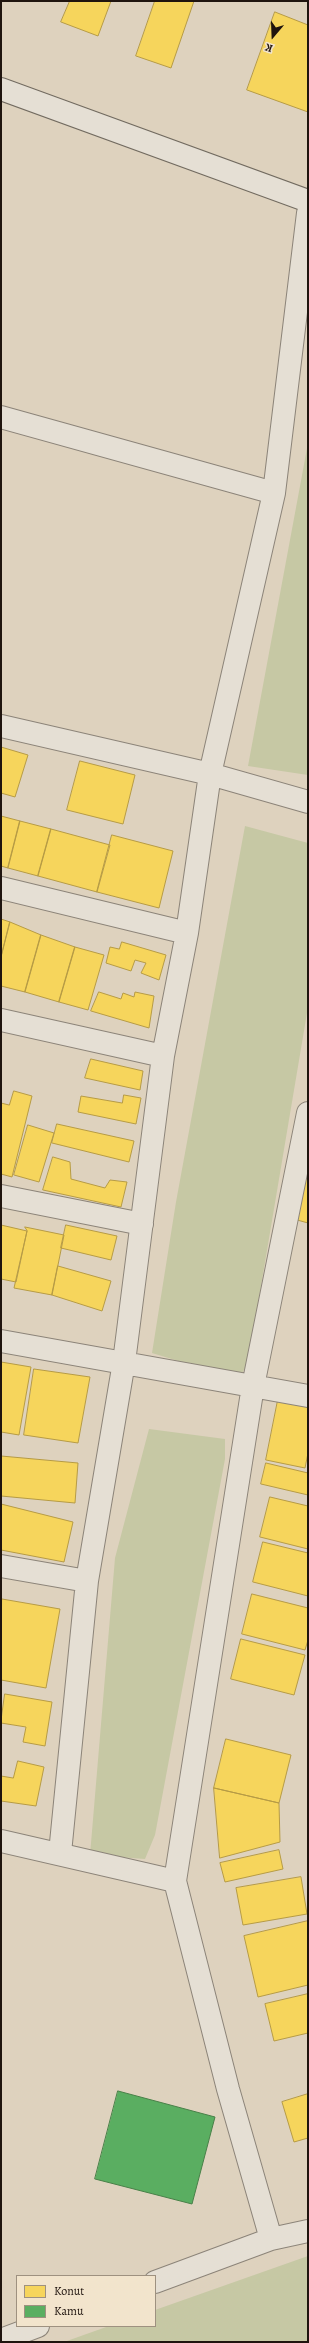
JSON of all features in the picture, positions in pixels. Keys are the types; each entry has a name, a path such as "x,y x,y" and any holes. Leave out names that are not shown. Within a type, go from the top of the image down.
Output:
{"street":[{"path":"1,89 308,201"},
{"path":"60,1853 87,1581 124,1362 163,1056 186,933 210,774 274,493 308,213"},
{"path":"1,417 274,493"},
{"path":"1,726 210,774 308,802"},
{"path":"1,888 186,933"},
{"path":"1,1020 163,1056"},
{"path":"271,2239 228,2089 175,1881 253,1386 308,1113"},
{"path":"1,1196 142,1224"},
{"path":"1,1341 308,1396"},
{"path":"1,1566 87,1581"},
{"path":"1,1841 60,1853 175,1881"},
{"path":"156,2282 271,2239 308,2231"},
{"path":"1,2340 35,2327"}],"green space":[{"path":"308,443 308,775 248,766"},
{"path":"245,826 308,843 308,1007 248,1363 241,1375 221,1374 152,1353 176,1202"},
{"path":"149,1429 225,1439 225,1459 155,1835 145,1859 90,1855 115,1558"},
{"path":"308,2256 308,2342 64,2342 106,2327 156,2327 156,2310"}],"building: Konut":[{"path":"70,1 111,1 98,36 61,22"},
{"path":"155,1 194,1 171,68 136,56"},
{"path":"275,12 308,25 308,112 247,90"},
{"path":"1,747 28,755 15,797 1,793"},
{"path":"80,761 135,775 123,824 67,810"},
{"path":"1,816 20,821 8,868 1,866"},
{"path":"20,821 51,829 38,876 8,868"},
{"path":"51,829 110,845 97,892 38,876"},
{"path":"112,835 173,851 159,908 97,892"},
{"path":"1,919 10,922 1,957"},
{"path":"10,922 41,935 25,992 1,986 1,957"},
{"path":"41,935 75,947 59,1002 25,992"},
{"path":"122,942 166,955 159,980 141,973 146,963 135,960 131,971 106,963 110,947 119,949"},
{"path":"75,947 104,955 88,1010 59,1002"},
{"path":"99,992 121,999 123,993 134,997 135,992 154,996 149,1028 91,1011"},
{"path":"91,1059 143,1071 140,1090 85,1078"},
{"path":"14,1091 32,1096 12,1177 1,1174 1,1103 9,1105"},
{"path":"124,1095 141,1098 136,1124 78,1112 81,1096 122,1103"},
{"path":"57,1124 134,1141 129,1162 52,1143"},
{"path":"28,1125 54,1133 39,1182 14,1175"},
{"path":"308,1131 308,1223 290,1218"},
{"path":"53,1157 70,1162 71,1179 105,1188 110,1180 127,1182 121,1207 43,1190"},
{"path":"1,1225 27,1231 16,1282 1,1279"},
{"path":"66,1225 117,1236 111,1260 61,1248"},
{"path":"25,1227 64,1235 52,1295 14,1288 27,1231"},
{"path":"58,1266 111,1281 102,1311 52,1295"},
{"path":"1,1362 31,1367 19,1435 1,1432"},
{"path":"34,1369 90,1377 78,1443 24,1435"},
{"path":"278,1400 308,1407 308,1453 305,1468 266,1460"},
{"path":"1,1456 78,1463 75,1503 1,1496"},
{"path":"266,1463 308,1473 308,1495 261,1484"},
{"path":"270,1497 308,1506 308,1549 260,1537"},
{"path":"1,1504 73,1522 64,1562 1,1550"},
{"path":"263,1542 308,1553 308,1596 253,1582"},
{"path":"252,1594 308,1608 308,1640 305,1650 242,1634"},
{"path":"2,1599 60,1609 46,1688 1,1680"},
{"path":"241,1639 305,1655 294,1695 231,1679"},
{"path":"5,1694 52,1702 45,1746 23,1742 26,1727 1,1723"},
{"path":"226,1739 291,1755 279,1803 214,1788"},
{"path":"18,1761 44,1767 36,1806 1,1801 1,1776 13,1778"},
{"path":"214,1788 279,1803 280,1842 220,1858"},
{"path":"279,1850 283,1869 225,1882 220,1863"},
{"path":"301,1877 307,1914 243,1925 236,1888"},
{"path":"308,1921 308,1985 258,1997 244,1936"},
{"path":"308,1994 308,2033 274,2041 265,2004"},
{"path":"308,2094 308,2138 294,2142 282,2102"}],"building: Kamu":[{"path":"118,2091 215,2117 192,2204 95,2179"}]}
